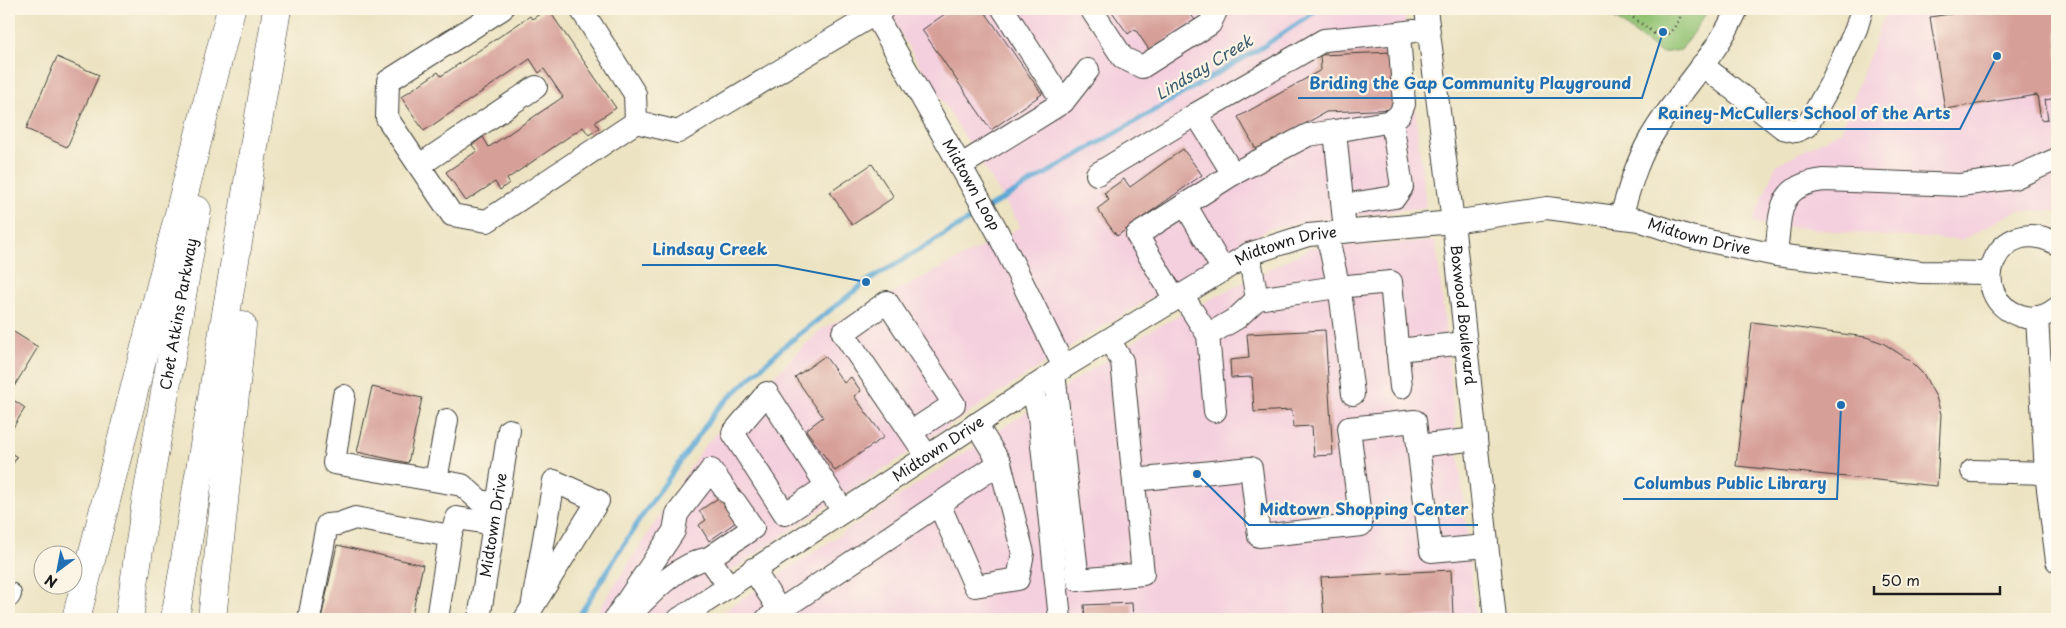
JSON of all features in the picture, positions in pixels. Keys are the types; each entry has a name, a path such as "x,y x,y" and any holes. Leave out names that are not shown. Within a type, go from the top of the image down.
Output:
{"highway":[{"path":"76,619 231,9"},
{"name":"Chet Atkins Parkway","path":"129,619 148,491 231,9"},
{"path":"175,619 268,72 277,9"},
{"path":"212,619 268,72"}],"street":[{"path":"502,9 388,81 388,118 452,215 487,221 636,122 678,132 877,10"},
{"path":"581,9 635,94 636,122"},
{"path":"1003,9 1063,102"},
{"path":"1091,9 1123,58 1142,67 1210,24 1217,9"},
{"path":"1621,217 1636,165 1656,130 1727,31 1737,9"},
{"path":"1702,66 1784,128 1796,131 1807,126 1832,83 1856,29 1862,9"},
{"name":"Midtown Loop","path":"877,10 972,189 996,229 1059,370 1078,580 1143,574 1134,480"},
{"path":"1097,174 1324,40 1400,33 1428,19"},
{"name":"Boxwood Boulevard","path":"1428,19 1454,222 1494,619"},
{"path":"1215,411 1208,335 1179,297 1137,235 1233,174 1308,135 1392,121 1400,114 1404,104 1400,33"},
{"path":"960,166 1063,102 1088,70"},
{"path":"420,165 536,87"},
{"path":"1196,114 1233,174"},
{"path":"1342,205 1395,197 1400,193 1402,187 1392,121"},
{"path":"1335,131 1342,205 1336,232 1337,287 1341,299 1354,394"},
{"path":"1776,255 1781,207 1793,188 1806,182 1824,180 1960,185 2014,178 2057,159"},
{"path":"1185,204 1223,270"},
{"name":"Midtown Drive","path":"679,619 1059,370 1108,340 1249,254 1308,235 1454,222 1547,208 1639,220 1690,237 1776,255 1921,272 1990,273"},
{"path":"2057,244 2046,238 2034,235 2021,236 2010,241 2000,250 1993,260 1990,273 1991,285 2003,306 2013,313 2025,317 2047,313 2050,400 2046,473 2057,561"},
{"path":"1249,254 1257,299"},
{"path":"1208,335 1237,318 1257,299 1337,287 1391,282 1401,388"},
{"path":"911,432 954,404 887,302 844,332 927,456"},
{"path":"1108,340 1122,361 1134,480 1251,468 1259,536 1361,526 1349,428 1415,421 1431,551 1487,546"},
{"path":"1397,350 1466,343"},
{"path":"1032,388 1038,416 1060,619"},
{"path":"827,486 785,514 774,498 733,433 767,393 822,479 827,486 843,511"},
{"path":"344,396 334,463 462,485 496,514"},
{"path":"436,480 447,420"},
{"path":"939,504 975,586 1018,579 1023,553 1000,464 976,424"},
{"name":"Midtown Drive","path":"480,619 509,430"},
{"path":"1418,446 1476,439"},
{"path":"754,569 773,615 1000,464"},
{"path":"614,619 674,531 677,514 711,470 753,528 656,589 626,619"},
{"path":"1972,471 2046,473"},
{"path":"554,481 598,500 528,614 534,598 554,481"},
{"path":"437,619 450,536 457,518 496,514"},
{"path":"309,619 327,525 338,524 355,518 450,536"},
{"path":"674,531 728,586"}],"path":[{"path":"1621,9 1654,32 1665,35 1671,32 1682,9"}],"shaded area":[{"path":"885,9 1404,9 1426,207 1271,228 1080,340 794,528 661,619 593,619 704,446 820,330 1021,227"},
{"path":"1887,9 2057,9 2057,211 2016,211 1962,240 1885,236 1752,223 1776,165 1841,131"},
{"path":"1436,241 1476,619 712,619 1153,329 1312,247"}],"green space":[{"path":"1610,9 1709,9 1681,50 1661,53 1610,15"}],"building":[{"path":"548,9 616,108 595,122 599,128 589,135 583,127 507,179 509,183 500,190 495,182 466,201 446,172 477,151 472,145 483,137 489,147 563,97 544,69 539,73 530,59 424,131 401,97 438,72 441,76 530,16 532,19"},
{"path":"952,9 983,9 1042,94 991,130 922,30"},
{"path":"1110,9 1187,9 1195,20 1150,51 1135,29 1128,34"},
{"path":"1982,9 2057,9 2057,98 2045,100 2048,119 2041,120 2037,95 1945,109 1930,17"},
{"path":"1394,52 1397,109 1326,112 1257,151 1238,117 1321,70 1320,55"},
{"path":"57,57 99,75 67,147 26,129"},
{"path":"1183,149 1202,175 1117,236 1097,209 1109,200 1104,193 1124,179 1130,187"},
{"path":"872,164 894,197 852,225 830,192"},
{"path":"1752,322 1866,337 1883,343 1909,360 1924,375 1936,397 1941,414 1937,486 1736,466"},
{"path":"9,329 38,347 9,395"},
{"path":"1325,330 1333,455 1314,456 1312,426 1293,427 1292,410 1254,412 1252,377 1231,378 1230,360 1249,358 1247,334"},
{"path":"825,356 844,383 851,377 861,391 854,396 884,437 835,471 806,430 823,417 795,377"},
{"path":"372,387 422,398 408,463 357,452"},
{"path":"9,397 25,408 9,434"},
{"path":"9,452 17,457 9,470"},
{"path":"736,486 743,496 736,522 709,541 699,525 706,520 699,511"},
{"path":"337,545 423,565 411,619 321,619"},
{"path":"1451,570 1453,615 1415,617 1415,619 1324,619 1321,577"},
{"path":"1132,603 1133,619 1085,619 1084,605"}],"waterway":[{"name":"Lindsay Creek","path":"989,207 1264,46 1319,9"},
{"name":"Lindsay Creek","path":"577,619 640,519 717,409 782,348 866,282 980,213"}],"place":[{"name":"Briding the Gap Community Playground","path":"1663,32"},
{"name":"Rainey-McCullers School of the Arts","path":"1997,56"},
{"name":"Lindsay Creek","path":"866,282"},
{"name":"Columbus Public Library","path":"1841,405"},
{"name":"Midtown Shopping Center","path":"1197,474"}]}
